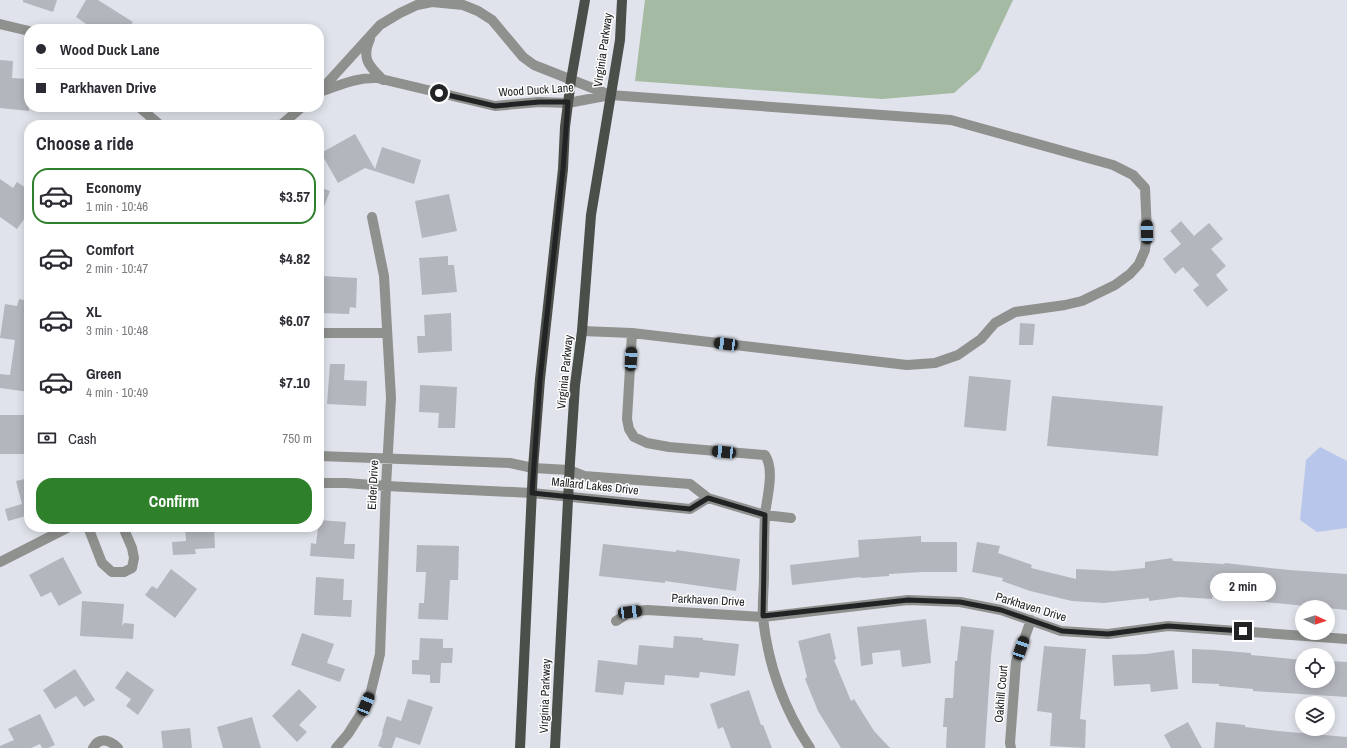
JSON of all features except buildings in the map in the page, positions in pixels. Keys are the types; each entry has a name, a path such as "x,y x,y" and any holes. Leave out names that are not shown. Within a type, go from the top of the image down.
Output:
{"main road":[{"name":"Virginia Parkway","path":"520,748 533,468 540,379 563,169 568,102 585,0"},
{"name":"Virginia Parkway","path":"555,748 575,385 582,331 591,215 620,40 622,0"}],"street":[{"name":"Wood Duck Lane","path":"324,87 380,25 417,5 432,2 463,5 478,11 492,20 523,58 571,80 610,94"},
{"path":"0,24 24,30"},
{"name":"Wood Duck Lane","path":"372,34 366,47 366,56 369,66 383,80"},
{"name":"Wood Duck Lane","path":"324,90 357,79 367,78 383,80 495,106 539,102 568,102 610,94"},
{"path":"582,331 632,333 908,365 935,363 958,355 981,339 995,323 1015,312 1065,305 1082,300 1115,285 1130,274 1139,264 1145,250 1147,232 1145,188 1133,175 1113,165 951,120 610,94"},
{"path":"145,112 154,120"},
{"path":"287,120 296,112"},
{"name":"Eider Drive","path":"337,747 362,712 372,688 380,654 386,486 391,398 384,276 372,217"},
{"path":"324,333 387,333"},
{"path":"632,333 627,419 629,429 634,438 647,443 669,447 764,455 768,460 770,470 765,515 763,616 768,645 778,683 796,726 810,748"},
{"name":"Mallard Lakes Drive","path":"324,456 510,463 533,468 570,470 584,476 690,484 708,498 690,509 532,493 324,483"},
{"path":"708,498 765,515 791,518"},
{"path":"1,560 59,532"},
{"path":"90,532 102,563 112,572 124,572 132,568 134,558 132,548 125,532"},
{"name":"Parkhaven Drive","path":"616,621 630,612 647,610 763,616 908,600 960,602 1001,610 1062,631 1108,634 1168,626 1347,639"},
{"name":"Oakhill Court","path":"1011,748 1010,743 1016,662 1030,620"},
{"path":"93,748 95,743 103,740 111,741 118,748"}],"green space":[{"path":"645,0 1013,0 980,70 954,93 882,99 635,81"}],"water":[{"path":"1320,447 1347,461 1347,528 1317,532 1300,520 1306,460"}],"route":[{"path":"439,93 501,107 539,102 568,102 563,169 540,379 532,493 690,509 708,498 765,515 763,616 908,600 960,602 1001,610 1062,631 1108,634 1168,626 1243,631"}]}
